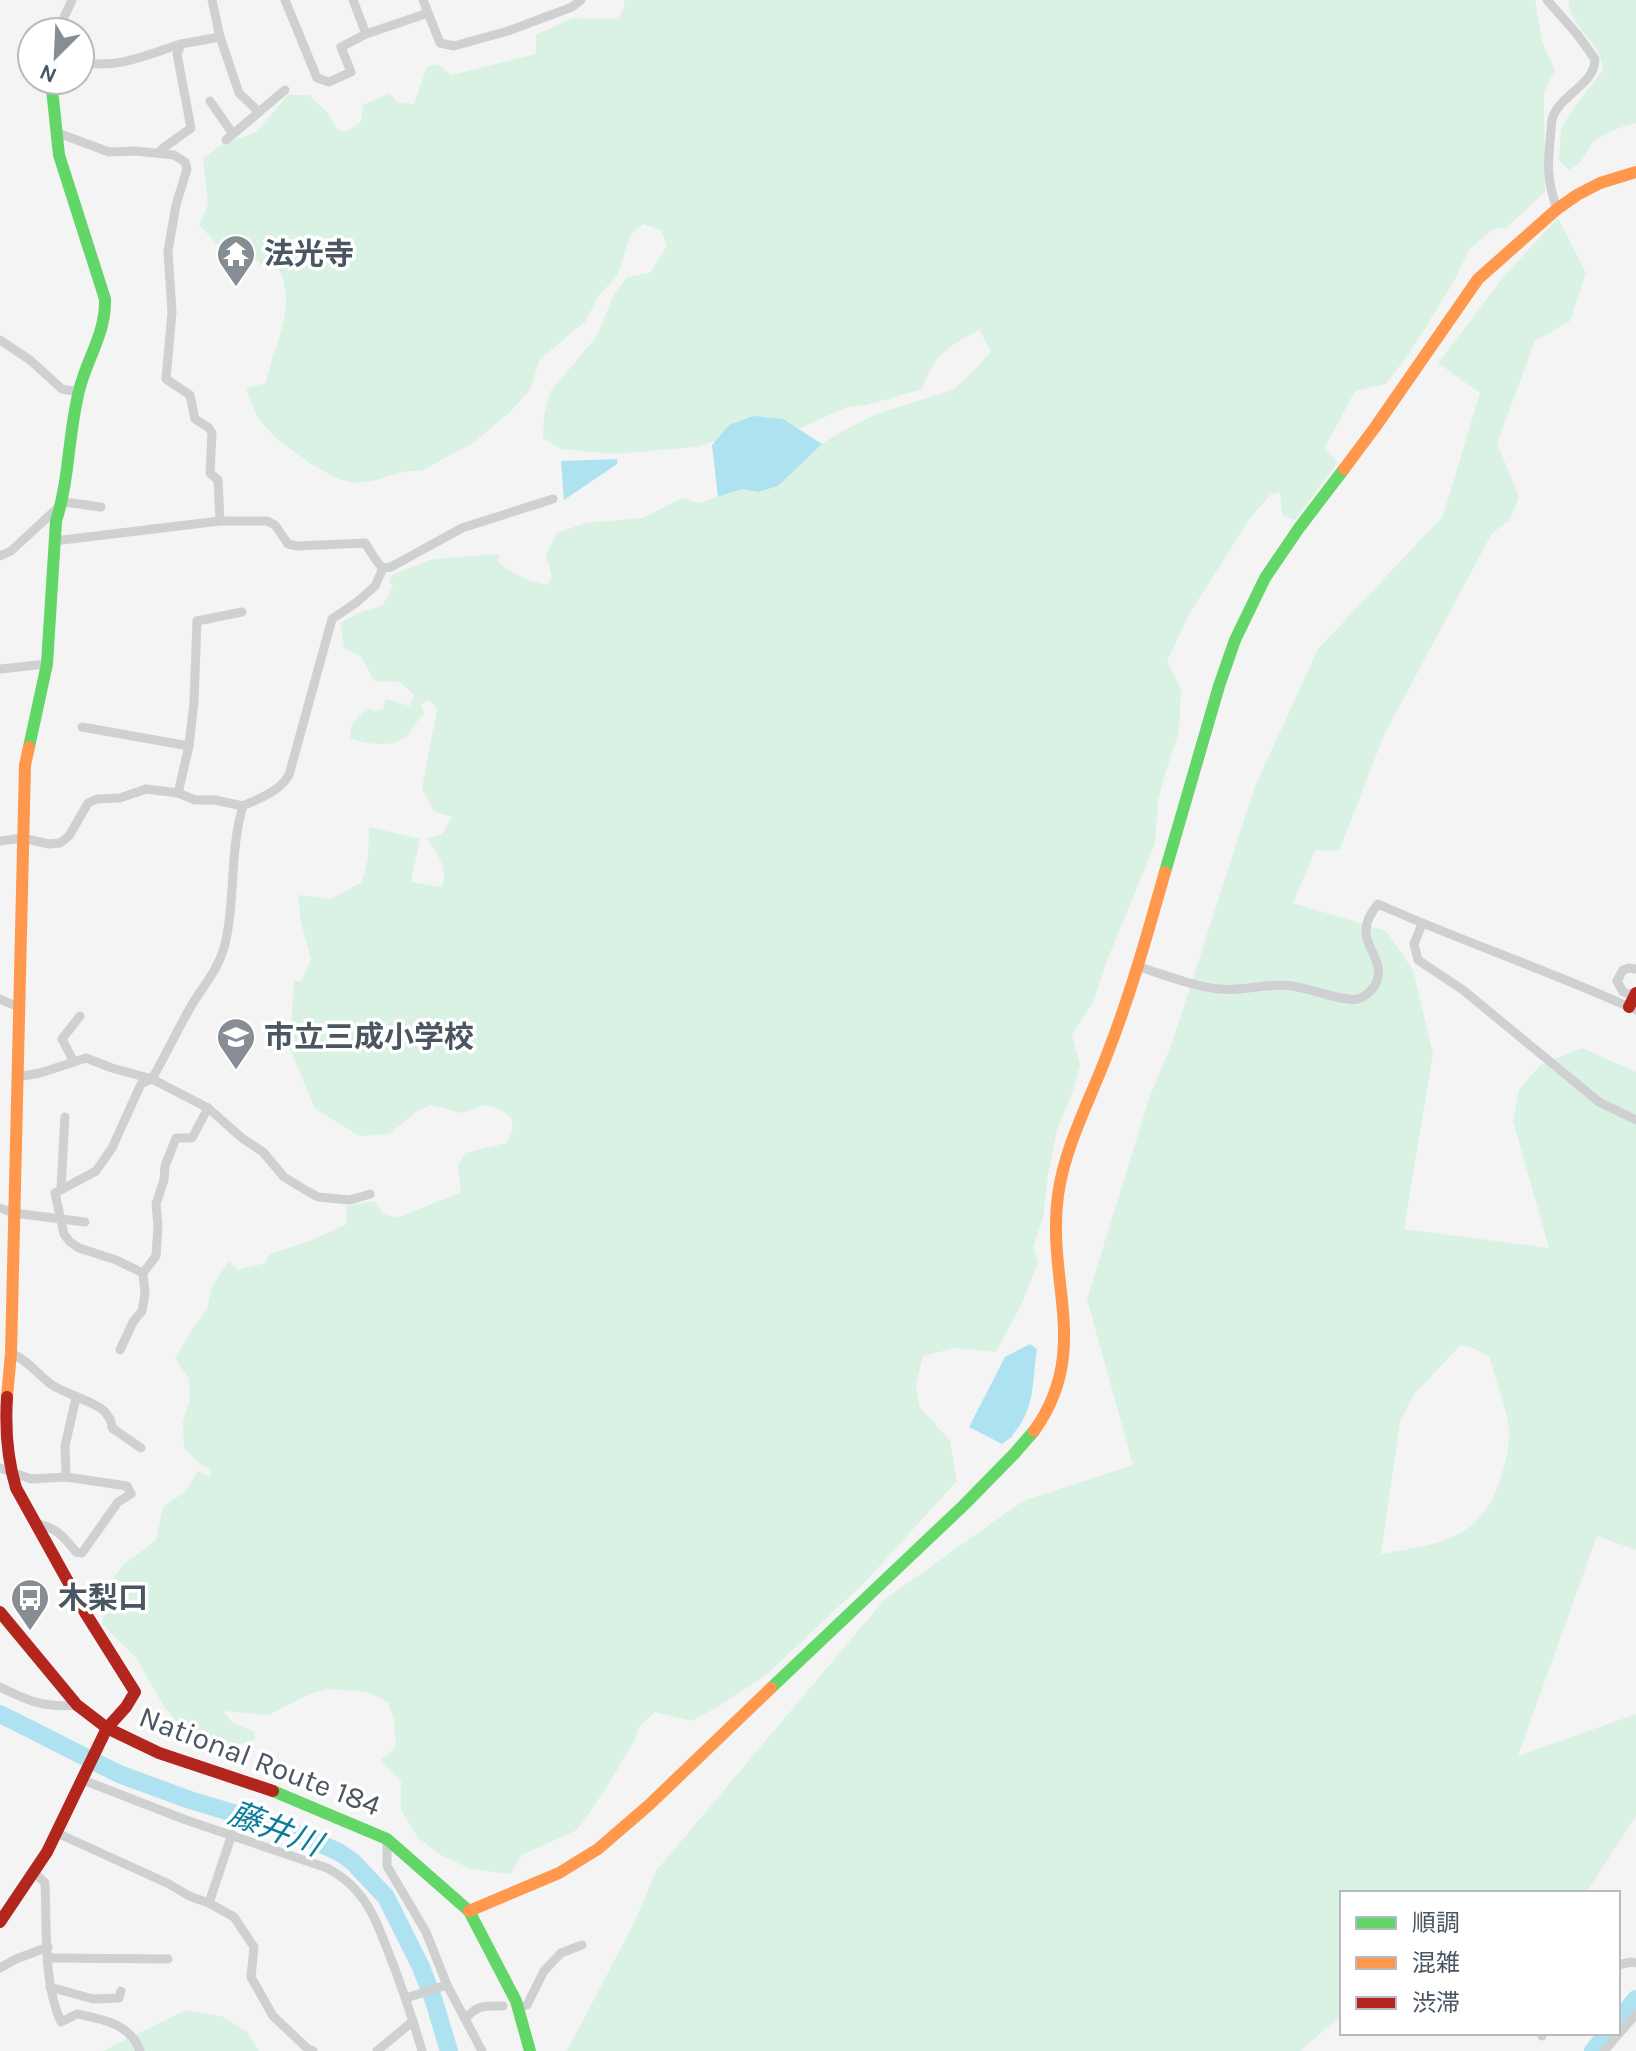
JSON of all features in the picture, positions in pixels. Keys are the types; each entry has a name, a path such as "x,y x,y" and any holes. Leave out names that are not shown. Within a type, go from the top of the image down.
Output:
{"main road":[{"path":"0,1922 57,1833 107,1728 135,1692 86,1614 5,1469 11,1353 25,765 47,664 56,521 79,392 104,328 107,312 59,155 53,96"},
{"path":"469,1911 569,1868 619,1833 934,1536 1043,1418 1060,1380 1063,1356 1055,1220 1066,1162 1115,1034 1219,686 1252,602 1299,528 1376,426 1478,279 1577,195 1600,183 1636,172"},
{"path":"1633,1008 1636,993"},
{"name":"National Route 184","path":"0,1612 77,1705 107,1728 159,1753 271,1790 387,1839 469,1911 516,2001 530,2051"}],"street":[{"path":"212,0 220,37 239,93 259,112"},
{"path":"285,0 317,78 329,82 351,72 341,47 366,34 428,13"},
{"path":"353,0 366,34"},
{"path":"423,0 440,43 454,46 508,31 572,7 581,0"},
{"path":"1547,0 1595,59 1593,72 1562,101 1552,119 1547,173 1557,209"},
{"path":"96,64 123,62 181,44 220,37"},
{"path":"159,153 191,128 177,54 181,44"},
{"path":"210,101 230,137 285,90"},
{"path":"58,133 109,152 159,153 174,155 185,162 187,169 176,205 168,251 172,312 166,379 190,395 195,419 212,433 210,473 218,480 220,521"},
{"path":"0,340 44,371 62,389 79,392"},
{"path":"54,541 220,521 267,521 275,525 288,544 365,543 383,568 391,567 462,528 553,499"},
{"path":"0,556 11,551 64,502 101,507"},
{"path":"0,841 22,838 49,844 60,843 69,836 88,803 97,799 120,798 146,789 243,806 284,784 332,619 375,586 383,568"},
{"path":"178,793 189,746 194,702 197,621 242,612"},
{"path":"0,669 47,664"},
{"path":"82,727 189,746"},
{"path":"143,1273 70,1242 64,1234 55,1193 96,1171 112,1148 141,1084 152,1079 192,1004 220,961 230,908 238,823 243,806"},
{"path":"1136,966 1221,989 1291,986 1360,999 1376,985 1379,973 1366,940 1365,928 1368,915 1378,904 1633,1008"},
{"path":"1422,924 1414,944 1418,960 1463,990 1599,1102 1636,1120"},
{"path":"1636,969 1623,970 1617,981 1623,992 1636,993"},
{"path":"0,999 18,1007"},
{"path":"74,1062 62,1039 80,1016"},
{"path":"17,1077 86,1058 152,1079 208,1108 263,1152 284,1177 318,1197 350,1200 370,1194"},
{"path":"120,1350 133,1322 142,1311 145,1294 143,1273 156,1256 156,1204 170,1152 176,1138 192,1138 208,1108"},
{"path":"61,1188 65,1117"},
{"path":"0,1208 14,1213 85,1222"},
{"path":"11,1353 52,1384 101,1409 112,1422 112,1428 141,1448"},
{"path":"66,1477 65,1446 76,1398"},
{"path":"5,1469 31,1479 66,1477 127,1486 131,1494 118,1502 82,1553 76,1552 65,1538 48,1526 36,1524"},
{"path":"0,1687 26,1700 56,1707 77,1705"},
{"path":"83,1780 186,1820 327,1868 343,1877 359,1893 379,1927 422,2051"},
{"path":"57,1833 234,1917 254,1947 251,1977 273,2016 313,2051"},
{"path":"209,1903 232,1834"},
{"path":"387,1839 387,1866 426,1932 447,1985 482,2051"},
{"path":"34,1872 45,1883 50,1987 61,2022 77,2014 120,2025 137,2042 140,2051"},
{"path":"518,2008 527,2005 544,1971 561,1953 582,1945"},
{"path":"0,1968 16,1959 48,1953 168,1959"},
{"path":"406,1998 447,1985"},
{"path":"50,1987 93,1999 119,1998 121,1991"},
{"path":"465,2019 473,2010 484,2006 503,2006"},
{"path":"1620,2032 1636,2014"},
{"path":"377,2051 413,2021"},
{"path":"1604,2051 1618,2035"}],"green space":[{"path":"624,0 1535,0 1542,42 1555,70 1544,92 1545,192 1506,228 1494,229 1470,248 1453,283 1386,384 1355,391 1324,449 1338,462 1295,520 1282,515 1280,492 1271,494 1250,518 1190,613 1167,661 1181,689 1179,731 1158,801 1155,844 1094,1000 1072,1035 1080,1065 1057,1130 1043,1218 1033,1247 1038,1263 1023,1301 996,1352 955,1348 923,1356 916,1384 919,1406 950,1441 957,1481 865,1582 766,1675 691,1721 655,1712 639,1727 605,1790 577,1830 522,1855 510,1874 471,1869 441,1855 418,1838 401,1810 401,1781 380,1760 396,1747 394,1721 388,1702 367,1692 327,1689 268,1715 223,1711 233,1723 255,1732 255,1740 216,1750 193,1742 165,1708 136,1658 102,1624 110,1582 121,1567 156,1540 163,1507 186,1491 198,1471 211,1477 211,1470 184,1448 183,1422 190,1399 189,1379 175,1358 207,1309 212,1287 229,1261 238,1270 265,1263 270,1254 310,1241 347,1224 346,1206 374,1201 383,1213 397,1218 461,1192 458,1166 465,1153 506,1143 513,1130 511,1117 500,1109 484,1105 462,1113 431,1105 416,1112 389,1134 360,1136 315,1109 290,1049 294,980 301,982 311,959 301,922 298,895 331,899 362,882 368,859 369,827 420,839 411,882 442,887 443,867 427,838 442,834 452,817 434,811 422,789 437,709 430,700 421,704 424,715 402,739 380,744 350,738 352,723 367,708 375,711 383,709 386,699 410,706 414,695 400,682 374,681 361,656 344,648 340,623 363,611 382,606 393,586 389,582 392,575 433,559 499,554 498,562 509,570 527,580 547,585 552,577 546,555 557,533 585,523 643,518 682,498 700,503 742,489 758,491 778,486 822,444 839,433 879,413 953,390 991,351 979,330 944,352 932,367 922,389 867,405 847,407 798,429 783,419 730,425 716,441 696,447 614,454 561,449 543,438 550,392 597,336 614,294 627,277 650,273 667,246 661,230 643,224 630,236 618,275 598,296 586,321 540,359 530,390 511,411 473,443 421,471 407,471 353,483 338,479 313,465 279,441 258,419 246,388 266,383 286,310 283,280 277,264 262,265 246,253 218,245 199,225 208,205 203,159 221,145 256,132 288,95 309,95 327,112 338,130 347,131 361,122 363,105 390,93 397,102 414,104 427,67 438,64 451,75 536,54 536,35 572,18 619,19"},
{"path":"1569,0 1636,0 1636,123 1598,138 1580,162 1569,170 1559,160 1561,128 1603,70 1598,51 1571,14"},
{"path":"1558,218 1586,273 1570,321 1535,341 1497,443 1519,497 1510,520 1492,533 1384,735 1339,851 1315,850 1293,903 1386,931 1413,970 1433,1054 1404,1229 1549,1248 1513,1121 1519,1090 1540,1065 1582,1048 1636,1072 1636,1550 1597,1536 1518,1756 1636,1714 1636,1816 1587,1891 1340,1891 1340,2017 1300,2051 567,2051 634,1923 656,1871 885,1599 1023,1501 1133,1465 1087,1299 1150,1096 1172,1043 1255,786 1318,649 1443,516 1480,393 1438,363 1504,276","holes":["1461,1345 1474,1348 1490,1358 1508,1421 1509,1436 1505,1463 1490,1503 1479,1518 1453,1537 1381,1554 1400,1422 1414,1394"]},
{"path":"186,2010 224,2017 247,2032 259,2051 103,2051"}],"water":[{"path":"753,416 783,419 822,444 778,486 758,492 742,489 718,497 712,445 729,425"},
{"path":"617,459 617,464 564,500 561,461"},
{"path":"1030,1344 1037,1349 1029,1405 1013,1436 1002,1444 969,1427 1005,1357"}],"waterway":[{"name":"藤井川","path":"0,1714 119,1774 190,1800 286,1829 339,1852 353,1862 386,1897 421,1967 449,2051"},
{"name":"藤井川","path":"1620,2019 1636,1999"},
{"name":"藤井川","path":"1593,2051 1606,2035"}],"traffic: fast":[{"path":"29,747 47,664 56,521 76,404 105,311 105,299 59,155 53,96"},
{"path":"1165,872 1235,640 1265,578 1344,469"},
{"path":"771,1688 964,1505 1034,1431"},
{"path":"273,1791 387,1839 469,1911 516,2001 530,2051"}],"traffic: slow":[{"path":"1344,469 1478,279 1577,195 1600,183 1636,172"},
{"path":"7,1397 11,1353 25,765 29,747"},
{"path":"1034,1431 1051,1401 1061,1372 1064,1344 1056,1227 1061,1176 1124,1007 1165,872"},
{"path":"469,1911 559,1873 598,1849 649,1805 771,1688"}],"traffic: jam":[{"path":"1629,1007 1636,993"},
{"path":"0,1922 47,1852 107,1728 135,1692 86,1614 16,1488 7,1443 7,1397"},
{"path":"0,1612 77,1705 107,1728 159,1753 273,1791"}],"place":[{"name":"法光寺","path":"236,288"},
{"name":"市立三成小学校","path":"236,1071"},
{"name":"木梨口","path":"30,1632"}]}
